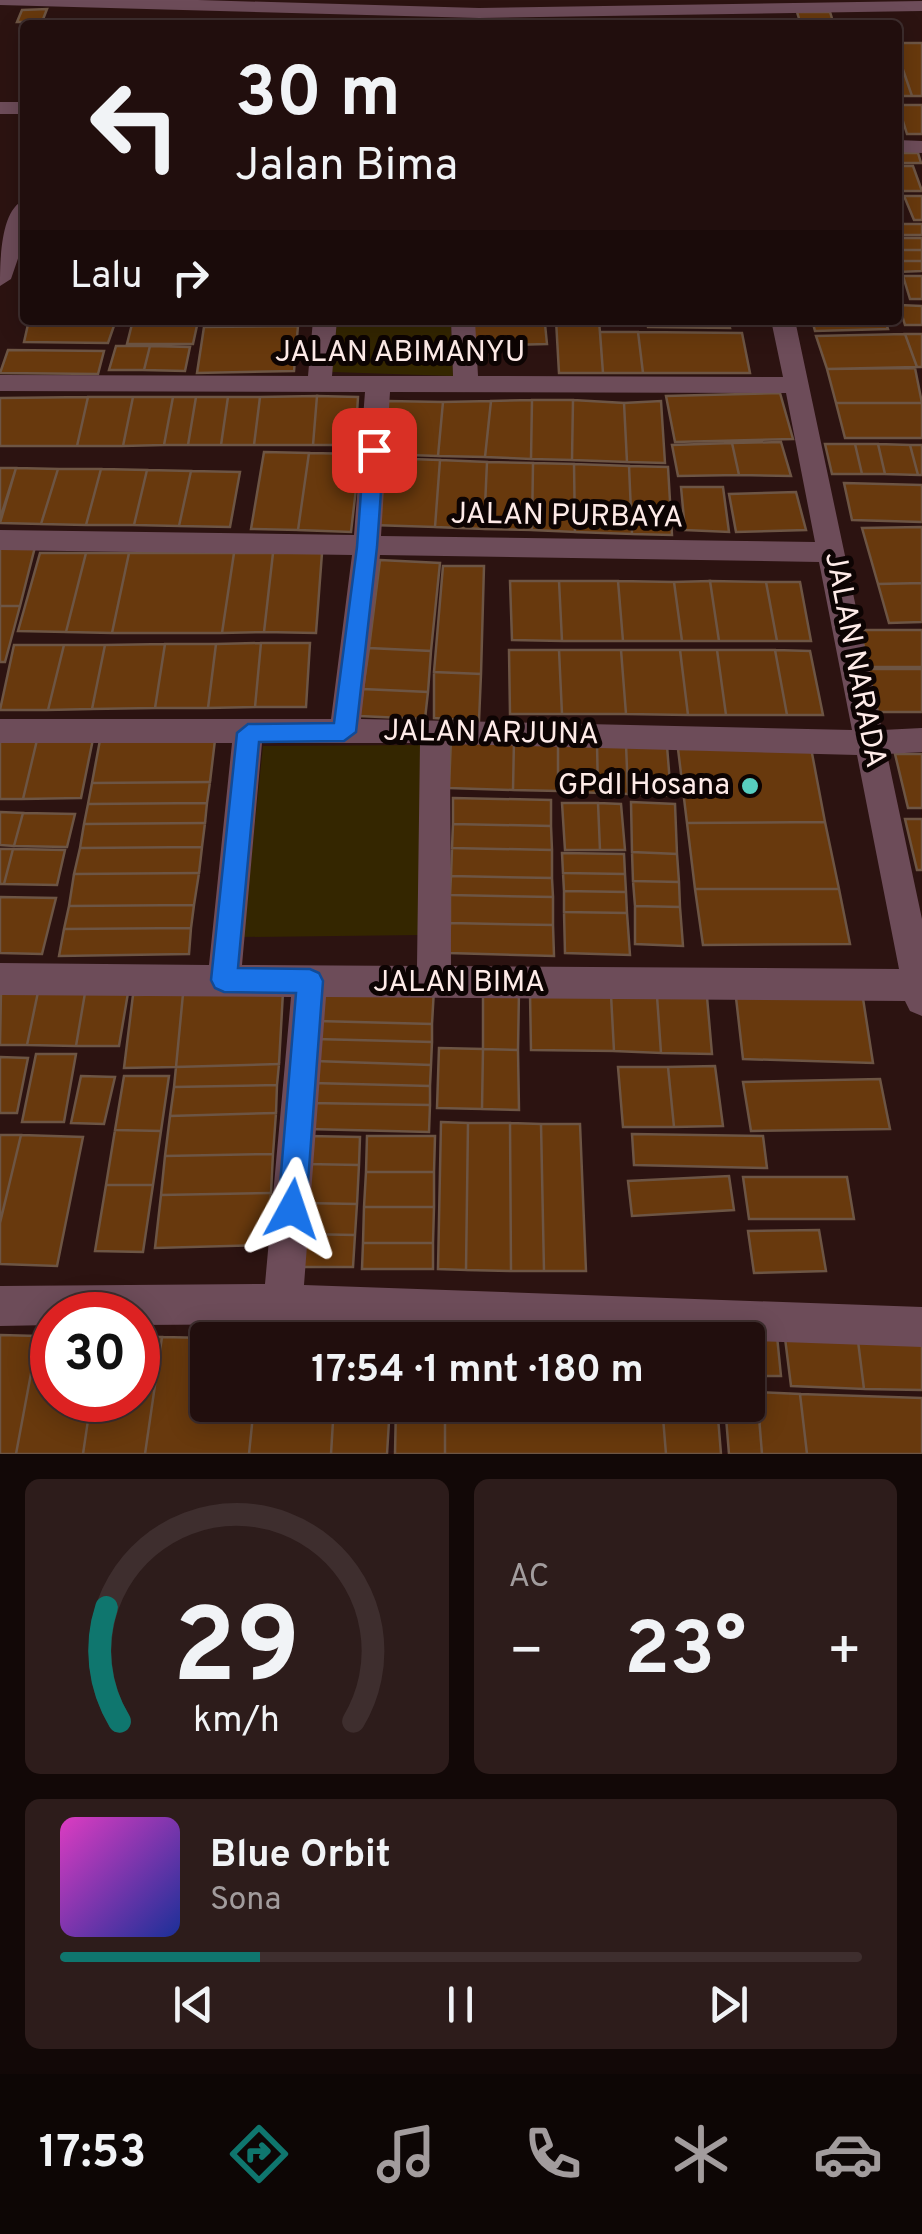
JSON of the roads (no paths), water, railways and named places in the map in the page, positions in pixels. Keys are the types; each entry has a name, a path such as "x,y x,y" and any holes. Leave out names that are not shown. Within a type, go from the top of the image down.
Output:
{"street":[{"path":"0,0 710,18 922,6"},
{"path":"93,20 100,4"},
{"path":"11,265 20,227"},
{"path":"319,385 325,325"},
{"path":"463,325 466,387"},
{"name":"JALAN NARADA","path":"784,325 920,992"},
{"name":"JALAN ABIMANYU","path":"0,382 466,387 799,385"},
{"path":"344,732 367,547 378,385"},
{"name":"JALAN PURBAYA","path":"0,540 833,552"},
{"name":"JALAN ARJUNA","path":"0,730 436,731 870,743 922,740"},
{"path":"434,983 436,731"},
{"path":"224,980 248,733"},
{"name":"JALAN BIMA","path":"0,979 920,992"},
{"path":"283,1304 310,981"},
{"path":"0,1306 283,1304 922,1328"}],"place":[{"name":"GPdI Hosana","path":"750,786"}]}
